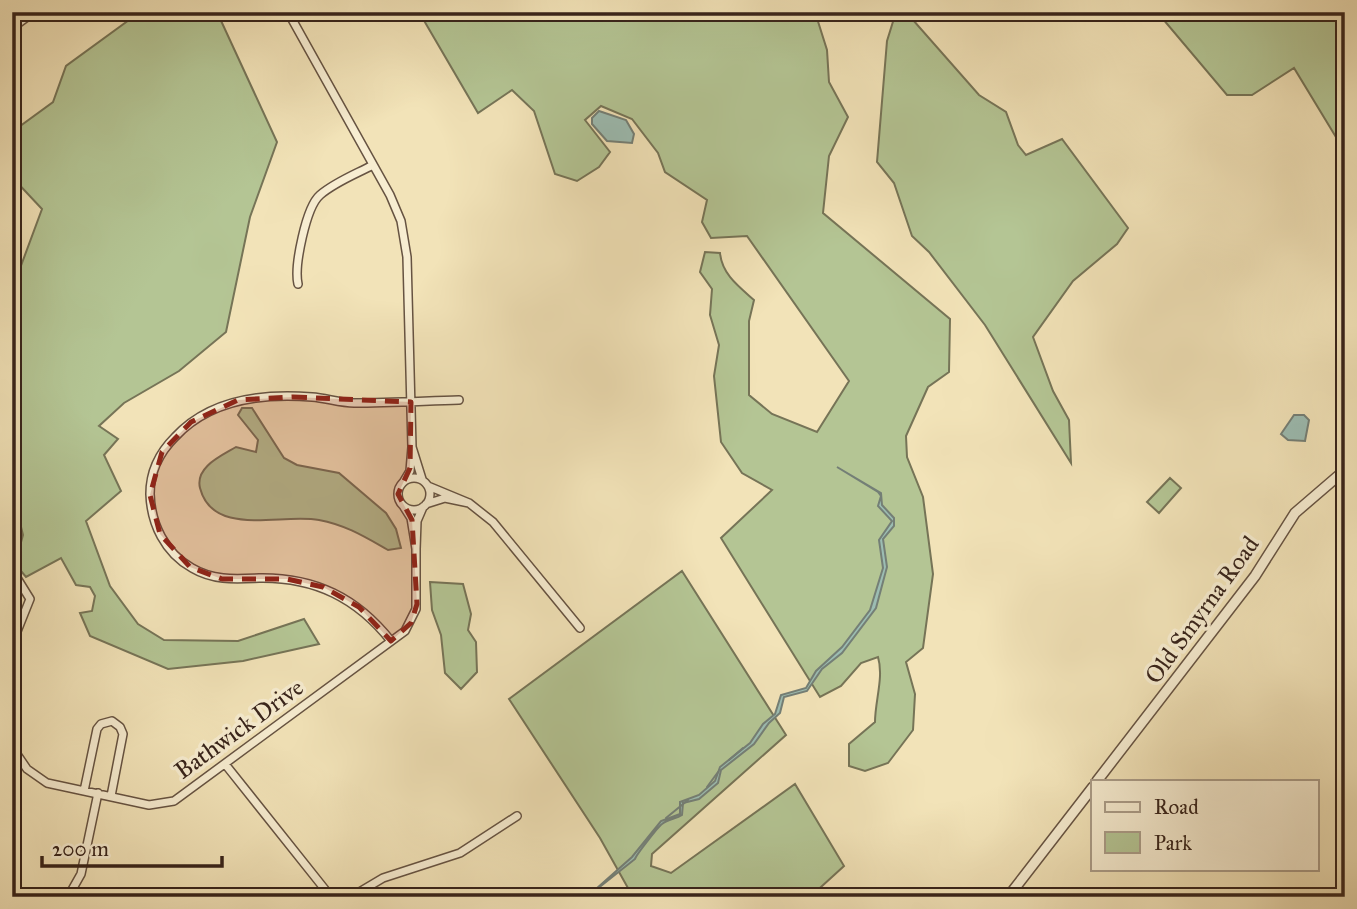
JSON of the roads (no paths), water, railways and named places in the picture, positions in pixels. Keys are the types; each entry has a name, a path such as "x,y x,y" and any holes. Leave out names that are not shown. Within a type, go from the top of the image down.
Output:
{"street":[{"path":"12,28 34,12"},
{"path":"288,12 397,208 405,236 412,447 410,471 401,484 398,495 404,506 412,510 440,498 469,503"},
{"path":"298,284 297,262 314,203 325,192 373,165"},
{"path":"391,641 359,607 323,587 287,579 222,579 190,567 175,555 157,530 151,510 150,488 159,459 176,436 199,417 230,403 293,397 348,403 459,400"},
{"path":"412,447 418,473 430,494 425,505"},
{"name":"Old Smyrna Road","path":"1098,780 1250,582 1295,513 1345,470"},
{"path":"401,484 411,478 425,483 469,503 487,516 580,628"},
{"name":"Bathwick Drive","path":"12,747 35,777 47,783 149,805 167,804 405,631 416,613 417,521 425,505"},
{"name":"Bathwick Drive","path":"404,506 412,519 416,549"},
{"path":"522,557 530,551"},
{"path":"12,570 30,600 12,644"},
{"path":"84,790 97,729 103,722 112,721 120,727 123,737 111,796"},
{"path":"225,764 331,897"},
{"path":"1008,897 1091,790"},
{"path":"68,897 81,874 97,793"},
{"path":"351,897 383,878 460,853 517,816"}],"water":[{"path":"599,111 626,120 634,134 632,143 607,141 592,124 592,118"},
{"path":"1294,415 1304,415 1309,420 1305,441 1288,440 1281,434"},
{"path":"837,467 881,493 882,505 894,518 894,526 883,539 887,567 876,608 842,653 822,669 807,691 784,697 780,713 754,744 721,770 718,783 699,799 683,803 682,815 662,824 635,859 587,897 632,857 661,821 680,814 680,802 699,795 715,781 720,767 750,743 763,724 775,714 781,695 806,688 816,671 842,647 870,610 883,568 879,540 892,521 878,506 881,496 878,492"}],"waterway":[{"path":"729,760 743,748"},
{"path":"707,787 718,772"},
{"path":"666,818 688,800"}]}
